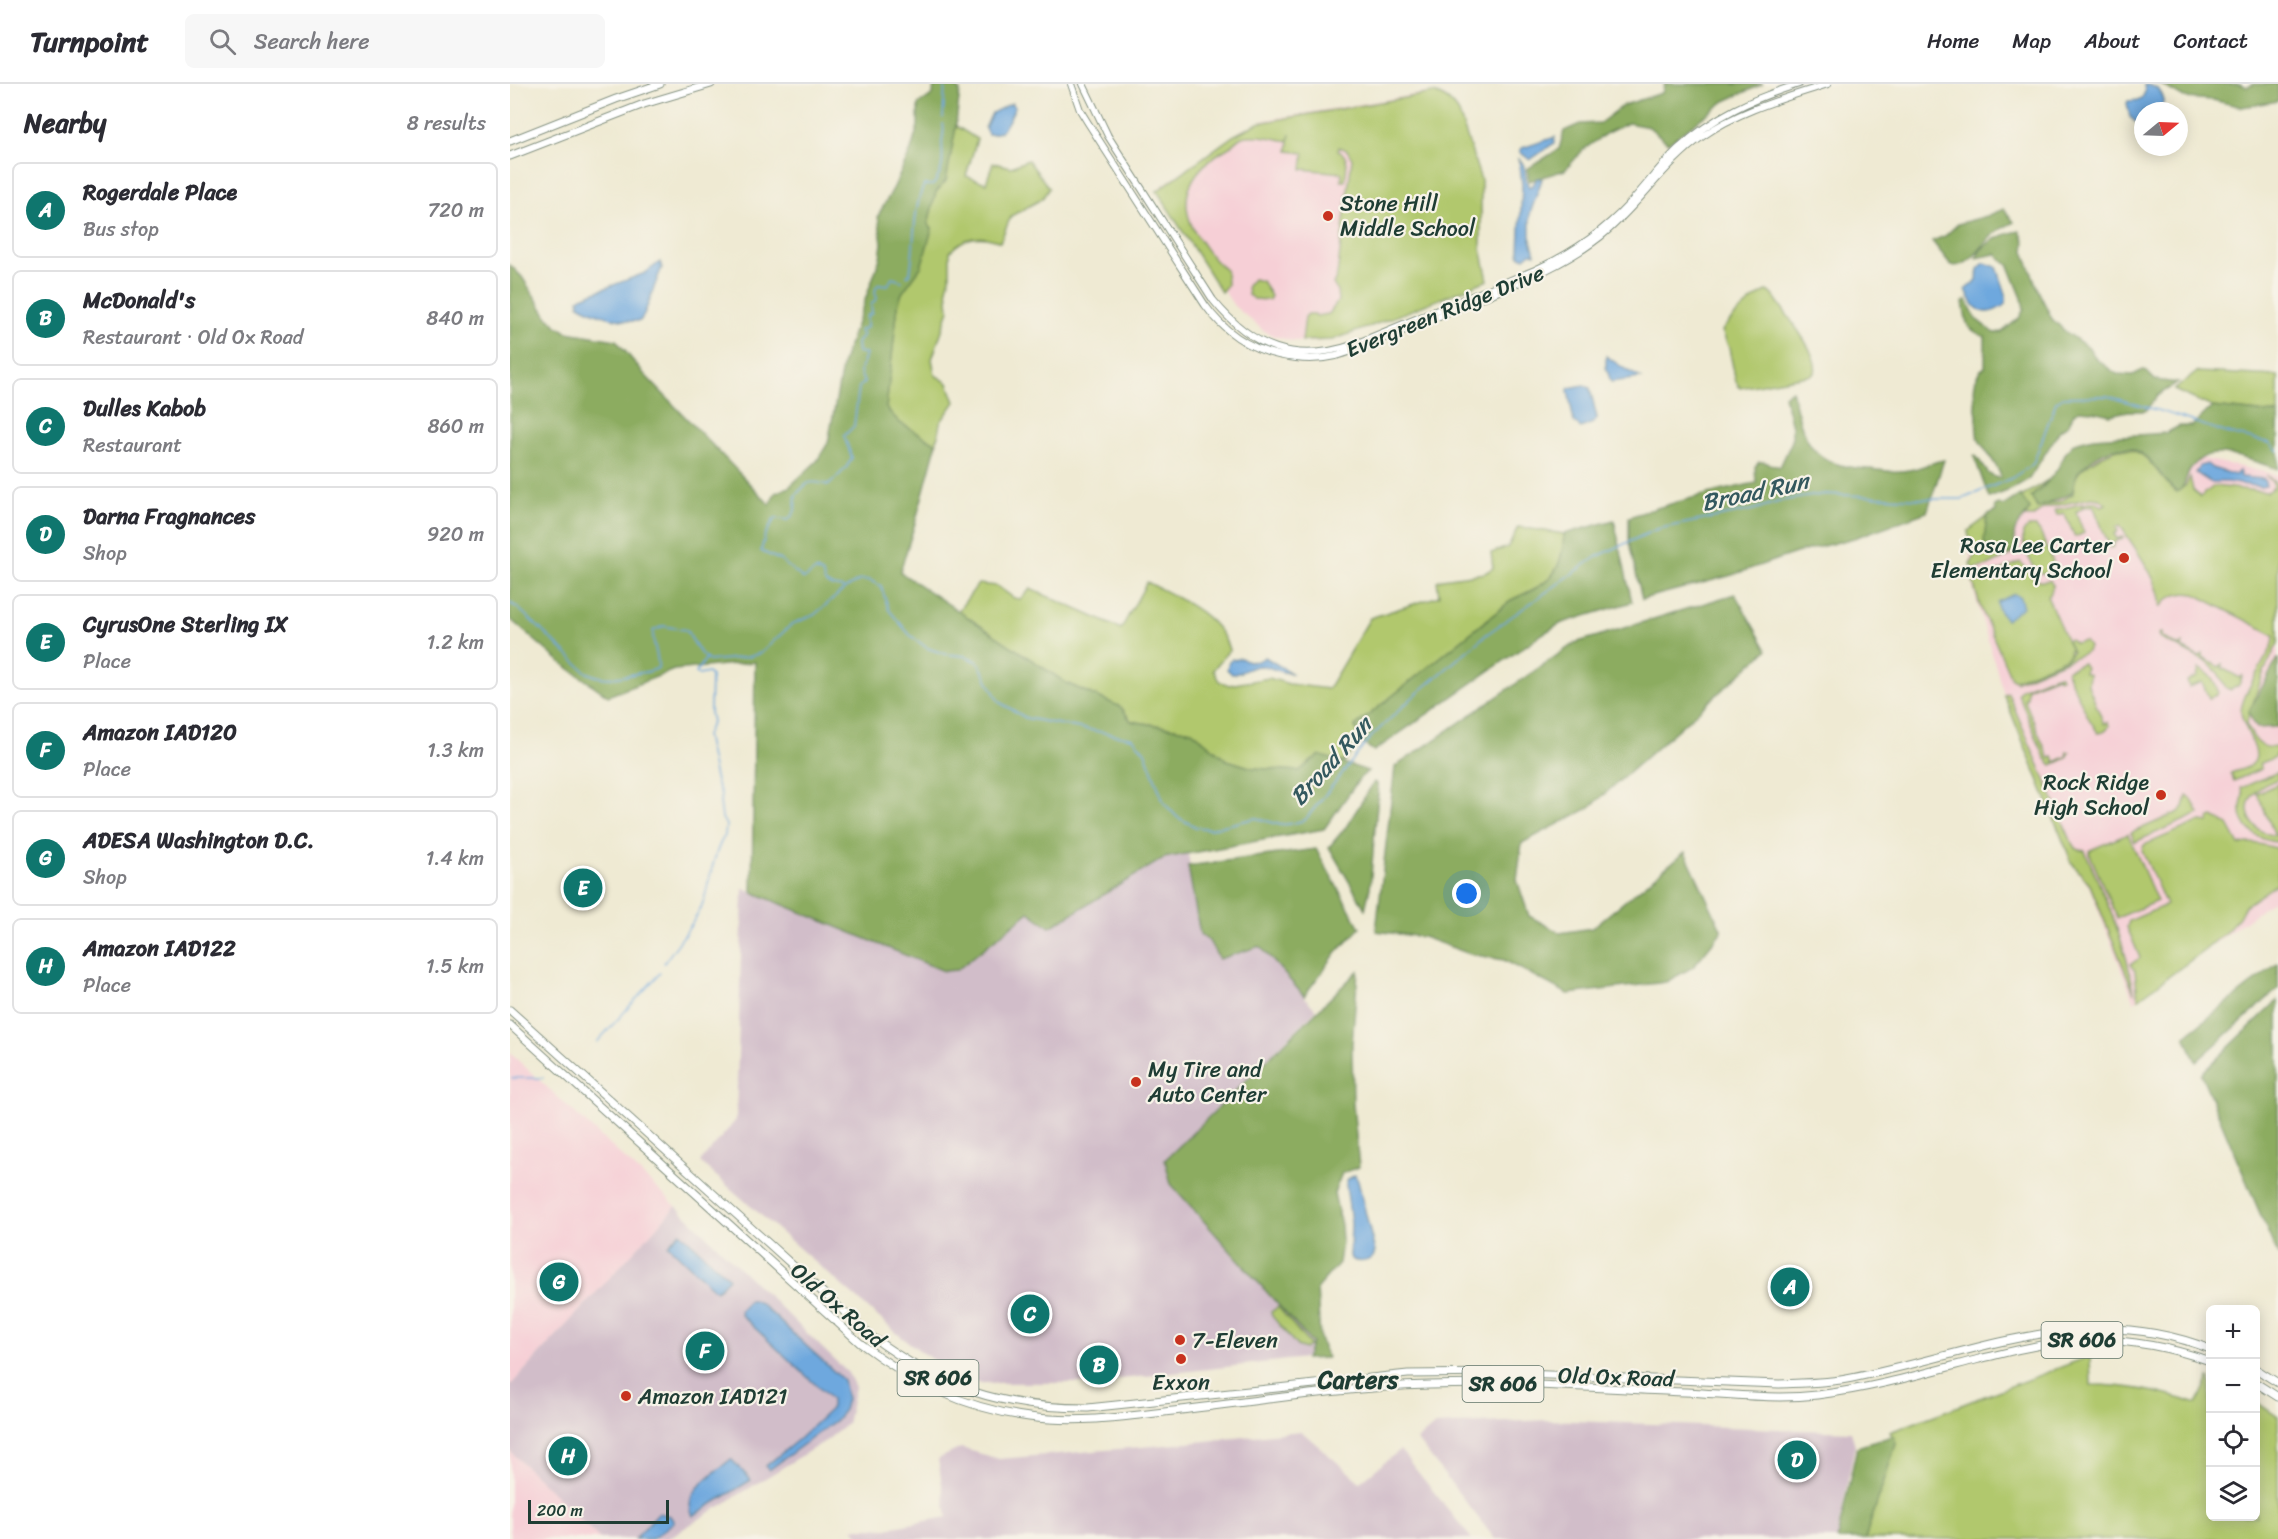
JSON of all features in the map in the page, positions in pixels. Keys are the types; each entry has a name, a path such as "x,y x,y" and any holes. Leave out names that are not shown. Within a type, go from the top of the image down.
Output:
{"main road":[{"path":"510,141 660,84"},
{"path":"510,156 644,104 711,84"},
{"name":"Old Ox Road","path":"510,1010 871,1336 896,1355 931,1375 980,1395 1011,1402 1041,1407 1088,1408 1382,1376 1467,1372 1779,1384 1819,1383 1896,1368 2034,1334 2073,1329 2137,1330 2169,1336 2206,1347"},
{"name":"Old Ox Road","path":"510,1025 860,1343 897,1370 929,1387 966,1402 1004,1413 1051,1419 1095,1419 1429,1384 1520,1384 1731,1394 1811,1395 1888,1383 2035,1346 2083,1340 2127,1341 2206,1360"},
{"path":"2260,1372 2278,1383"},
{"path":"2260,1386 2278,1397"}],"street":[{"name":"Evergreen Ridge Drive","path":"1071,84 1080,110 1212,314 1228,331 1252,346 1278,355 1308,359 1346,353 1424,323 1555,266 1612,228 1677,158 1705,134 1739,116 1828,84"},
{"name":"Evergreen Ridge Drive","path":"1083,84 1108,136 1227,317 1238,327 1268,346 1281,350 1317,353 1337,350 1354,344 1564,256 1611,221 1678,149 1708,125 1741,105 1799,84"}],"shaded area":[{"name":"Stone Hill Middle School","path":"1425,93 1444,96 1457,108 1479,172 1482,188 1481,248 1488,280 1332,340 1292,341 1264,331 1234,306 1159,192 1159,188 1240,131 1265,120"},
{"path":"2117,440 2278,475 2278,658 2249,711 2269,728 2278,727 2278,897 2134,1002 2089,886 2071,863 2004,695 1972,585 1968,531 1985,518"},
{"path":"1188,853 1200,934 1209,941 1219,959 1260,946 1316,1010 1165,1160 1171,1184 1312,1343 1305,1358 1086,1383 964,1383 900,1336 700,1162 736,1120 743,888 944,971 958,969 1030,912 1164,858"},
{"path":"510,1053 676,1206 510,1386"},
{"path":"676,1206 848,1373 855,1387 847,1424 827,1440 667,1539 600,1539 510,1451 510,1386"},
{"path":"1549,1420 1851,1432 1855,1445 1836,1539 1495,1539 1417,1440 1435,1425"},
{"path":"1301,1431 1360,1482 1400,1450 1472,1539 861,1539 853,1528 888,1528 947,1517 938,1459 961,1448 999,1459"},
{"path":"510,1451 600,1539 510,1539"}],"green space":[{"path":"934,84 954,84 960,91 955,132 946,181 936,192 928,224 932,229 921,267 902,293 898,305 886,408 900,423 934,442 936,446 900,572 1068,684 1121,707 1131,721 1192,731 1227,760 1253,768 1299,771 1319,755 1368,771 1360,778 1324,829 1164,858 1050,927 1029,912 957,970 944,971 752,892 755,662 674,670 608,696 560,662 510,619 510,265 522,277 547,316 557,326 567,332 616,340 644,374 770,505 775,493 789,487 817,461 828,443 843,362 880,258 882,243 878,216 911,150 918,126 918,105 933,94"},
{"path":"1665,84 1763,84 1725,101 1668,143 1649,127 1628,123 1607,133 1583,150 1565,170 1529,181 1527,169 1559,149 1564,131 1580,124 1600,123 1624,105 1662,93"},
{"path":"2160,84 2240,84 2247,87 2255,84 2278,84 2278,101 2242,107 2213,100 2184,98"},
{"path":"1433,93 1448,100 1459,113 1481,180 1481,248 1488,280 1366,328 1332,340 1302,341 1305,317 1308,314 1316,316 1329,314 1338,301 1337,290 1333,284 1337,275 1352,159 1347,150 1339,147 1338,151 1345,156 1346,160 1345,181 1341,181 1342,173 1302,169 1304,153 1288,151 1290,134 1288,141 1259,136 1242,137 1203,166 1189,189 1188,214 1193,228 1212,258 1226,270 1227,285 1221,292 1157,191 1233,136 1258,123"},
{"path":"956,126 977,139 966,176 986,183 993,163 1011,167 1028,160 1049,188 1042,199 1011,216 1000,242 980,237 973,238 961,243 950,252 950,278 947,288 949,310 932,359 935,375 948,383 955,402 940,423 936,446 934,442 900,423 886,408 898,305 902,293 921,267 932,229 928,224 936,192 946,181"},
{"path":"2004,209 2014,222 1995,233 1974,256 1963,264 1951,265 1932,241 1945,236 1958,224"},
{"path":"2020,231 2025,242 2024,251 2038,290 2052,319 2090,349 2096,359 2117,374 2133,375 2143,370 2155,380 2178,383 2158,395 2145,411 2128,411 2110,415 2079,410 2074,413 2068,425 2060,430 2029,479 1989,498 1974,456 1989,474 1997,478 2001,477 1979,440 1977,431 1974,390 1977,376 1985,367 1985,337 1967,324 1963,302 1967,300 1976,319 1994,333 2002,332 2020,317 2024,309 2022,298 2009,266 1996,254 1976,258 1984,247 1995,239"},
{"path":"1253,279 1262,281 1271,296 1269,300 1254,299 1248,295 1247,286"},
{"path":"1767,291 1773,295 1807,344 1815,364 1815,372 1812,375 1740,388 1736,382 1729,348 1722,331 1756,297"},
{"path":"2197,372 2278,376 2278,414 2212,407 2174,390"},
{"path":"1792,390 1801,423 1812,448 1833,463 1848,467 1899,471 1944,460 1927,512 1854,538 1796,553 1729,576 1642,599 1629,543 1629,517 1692,498 1756,483 1755,467 1759,462 1780,467 1792,441 1792,426 1784,396"},
{"path":"2212,407 2278,414 2278,469 2238,457 2211,454 2193,466 2183,487 2177,492 2146,457 2132,449 2118,448 2103,453 2083,467 2076,477 2072,493 2038,508 2031,497 2057,470 2066,452 2074,443 2093,438 2166,433 2179,426 2192,426"},
{"path":"2119,449 2139,453 2146,458 2169,486 2177,492 2186,485 2190,477 2193,490 2200,497 2214,486 2267,492 2274,487 2266,475 2278,485 2278,643 2263,674 2246,724 2262,745 2278,747 2278,754 2259,764 2261,769 2234,781 2231,773 2248,767 2255,760 2255,749 2242,717 2242,704 2273,644 2274,635 2195,594 2175,595 2160,608 2160,599 2152,577 2120,525 2116,527 2118,531 2114,534 2117,539 2123,538 2113,543 2114,547 2110,548 2093,505 2085,507 2083,504 2095,502 2102,506 2106,504 2100,499 2091,498 2042,509 2034,517 2025,517 2030,509 2021,497 2048,480 2031,497 2037,508 2061,501 2073,494 2076,477 2084,467"},
{"path":"2020,495 2030,509 2015,531 2017,549 2001,558 1991,553 1984,542 1987,516 1996,511 1995,506 1999,504 2003,506"},
{"path":"2081,504 2083,508 2076,512 2084,533 2075,537 2064,513 2057,515 2055,510"},
{"path":"1987,517 1984,542 1991,553 2013,552 2017,549 2017,552 1988,566 1974,569 1970,565 1974,552 1968,531"},
{"path":"1614,520 1632,602 1562,623 1544,633 1374,751 1360,741 1355,726 1513,599 1536,588 1551,576 1560,560 1564,534"},
{"path":"1518,527 1564,534 1560,560 1551,576 1536,588 1513,599 1355,726 1360,741 1344,762 1319,756 1299,771 1253,768 1227,760 1192,731 1131,721 1121,707 1068,684 958,611 978,584 997,586 1014,598 1020,599 1031,589 1121,629 1147,582 1196,608 1216,626 1224,637 1229,650 1213,670 1219,681 1229,685 1269,678 1289,684 1328,689 1370,618 1439,596 1437,581 1442,579 1485,573 1493,568 1491,553 1508,547"},
{"path":"2028,527 2036,527 2040,532 2053,562 2053,567 2048,573 2041,573 2037,570 2028,555 2023,532"},
{"path":"2020,562 2034,579 2050,580 2053,586 2050,595 2047,596 2069,646 2067,640 2070,639 2075,643 2085,641 2089,647 2087,652 2015,682 2066,659 2072,652 2070,647 2066,658 2015,680 2011,678 1980,606 1973,582"},
{"path":"1735,594 1767,650 1589,808 1522,843 1517,880 1529,916 1560,933 1592,928 1685,852 1722,931 1693,967 1666,982 1568,994 1504,960 1470,954 1423,937 1376,931 1395,767 1575,643"},
{"path":"2162,633 2162,637 2180,647 2183,644 2182,648 2199,657 2203,654 2203,658 2219,667 2222,664 2222,668 2240,678 2243,675 2239,685 2231,690 2226,688 2218,673 2207,662 2161,639 2159,634"},
{"path":"2278,658 2278,727 2257,728 2252,722 2249,711"},
{"path":"2083,663 2086,668 2084,672 2089,674 2088,685 2104,724 2108,722 2108,728 2102,733 2098,733 2089,719 2067,673 2068,669"},
{"path":"2199,669 2211,678 2218,691 2217,695 2209,698 2202,682 2189,687 2187,681 2197,677"},
{"path":"2055,675 2060,675 2061,678 2057,676 2027,688 2027,698 2024,699 2049,758 2053,757 2055,762 2068,756 2052,765 2045,758 2018,694 2021,689"},
{"path":"2008,693 2073,845 2076,849 2085,851 2100,886 2126,956 2134,993 2090,885 2072,863 2004,695"},
{"path":"2278,772 2278,779 2255,792 2248,809 2249,816 2257,828 2270,835 2278,835 2278,842 2276,842 2256,835 2246,826 2241,813 2243,795 2241,788"},
{"path":"1374,782 1377,784 1378,793 1370,888 1365,909 1329,847 1346,827"},
{"path":"2278,784 2278,832 2274,833 2257,793"},
{"path":"2187,796 2191,798 2199,814 2135,842 2131,833 2179,812 2184,807"},
{"path":"2213,817 2228,825 2239,845 2253,843 2278,848 2278,883 2245,906 2228,930 2205,950 2138,999 2135,971 2131,964 2140,958 2127,927 2129,921 2166,905 2142,850 2144,845 2201,821 2208,822"},
{"path":"2128,834 2157,901 2117,918 2090,855 2090,850"},
{"path":"1316,849 1360,928 1336,953 1304,996 1260,946 1219,959 1209,941 1200,934 1188,866"},
{"path":"2278,963 2278,989 2196,1062 2185,1036"},
{"path":"1358,971 1352,1044 1353,1104 1359,1167 1342,1173 1334,1193 1341,1225 1342,1242 1339,1263 1317,1288 1320,1339 1327,1358 1306,1359 1312,1343 1171,1184 1165,1160"},
{"path":"2278,1000 2278,1256 2201,1074"},
{"path":"1278,1307 1310,1345 1305,1349 1297,1346 1272,1316 1271,1312"},
{"path":"2090,1356 2091,1385 2146,1390 2197,1404 2206,1384 2206,1521 2260,1521 2260,1405 2278,1417 2278,1539 1865,1539 1896,1444 1890,1432"},
{"path":"1892,1436 1896,1444 1865,1539 1837,1539 1857,1447"}],"water":[{"path":"2144,85 2151,86 2162,94 2164,101 2134,102 2134,120 2130,117 2127,103 2141,100 2145,92"},
{"path":"1012,103 1015,107 1002,130 988,134 985,128 992,113"},
{"path":"1555,137 1554,143 1530,160 1520,152 1522,148"},
{"path":"1519,159 1524,165 1529,187 1537,178 1542,179 1530,214 1530,236 1535,254 1531,253 1525,258 1519,253 1522,185"},
{"path":"660,262 662,268 640,321 625,321 608,317 579,305 579,299 582,297 645,273"},
{"path":"1984,263 1997,267 2006,294 2006,304 1992,312 1976,308 1966,289 1977,280 1978,269"},
{"path":"1606,356 1641,378 1611,382 1606,367"},
{"path":"1584,385 1590,388 1597,418 1593,423 1581,428 1574,422 1568,390"},
{"path":"2207,464 2212,468 2235,475 2239,471 2241,477 2264,479 2266,486 2210,482 2196,473 2200,466"},
{"path":"2014,594 2020,597 2023,607 2006,620 1998,609 1997,602"},
{"path":"1265,657 1291,673 1261,666 1232,674 1227,669 1232,659 1240,658 1253,662"},
{"path":"1355,1175 1375,1252 1373,1257 1362,1261 1351,1259 1350,1256 1351,1223 1346,1184 1348,1179"},
{"path":"680,1232 729,1278 716,1291 668,1245"},
{"path":"749,1300 760,1303 843,1380 847,1399 844,1410 836,1420 769,1470 766,1466 831,1409 831,1399 741,1315 740,1311"},
{"path":"731,1459 751,1480 693,1516 690,1508 695,1492 701,1484"},
{"path":"658,1513 670,1516 674,1522 652,1539 635,1539"}],"waterway":[{"path":"943,118 945,84"},
{"path":"907,276 910,274 912,263 920,195 924,185 933,185 941,170 943,124"},
{"path":"845,589 827,584 823,574 816,570 804,579 780,560 761,551 765,535 775,518 788,520 794,513 796,495 810,482 829,485 846,468 852,458 844,436 854,426 859,387 864,383 860,372 866,354 858,352 857,343 863,335 859,331 867,327 867,316 872,313 871,305 877,298 876,287 879,284 888,285 892,278 902,281"},
{"name":"Broad Run","path":"510,603 586,672 599,677 612,678 658,668 653,631 663,626 686,630 701,654 709,661 748,657 761,653 792,624 814,615 846,588 860,580 869,580 881,586 889,610 910,635 927,648 945,654 964,656 978,662 999,702 1026,718 1133,738 1145,752 1164,803 1177,817 1196,827 1210,829 1256,818 1281,825 1305,820 1371,737 1413,697 1487,634 1596,557 1657,529 1752,510 1785,500 1825,494 1962,499 2012,478 2033,464 2056,402 2063,397 2107,396 2230,434 2270,443 2278,451"},
{"path":"664,963 701,908 715,856 725,836 726,825 722,818 721,794 716,782 706,735 712,722 711,676 708,673 699,675 696,673 706,658"},
{"path":"597,1042 660,973"},
{"path":"512,1078 543,1078"}],"place":[{"name":"Stone Hill Middle School","path":"1328,216"},
{"name":"Rosa Lee Carter Elementary School","path":"2124,558"},
{"name":"Rock Ridge High School","path":"2161,795"},
{"name":"CyrusOne Sterling IX","path":"583,888"},
{"name":"My Tire and Auto Center","path":"1136,1082"},
{"name":"ADESA Washington D.C.","path":"559,1282"},
{"name":"Rogerdale Place","path":"1790,1287"},
{"name":"Dulles Kabob","path":"1030,1314"},
{"name":"7-Eleven","path":"1180,1340"},
{"name":"Amazon IAD120","path":"705,1351"},
{"name":"Exxon","path":"1181,1359"},
{"name":"McDonald's","path":"1099,1365"},
{"name":"Amazon IAD121","path":"626,1396"},
{"name":"Amazon IAD122","path":"568,1456"},
{"name":"Darna Fragnances","path":"1797,1460"}],"district":[{"name":"Carters","path":"1358,1380"}]}
